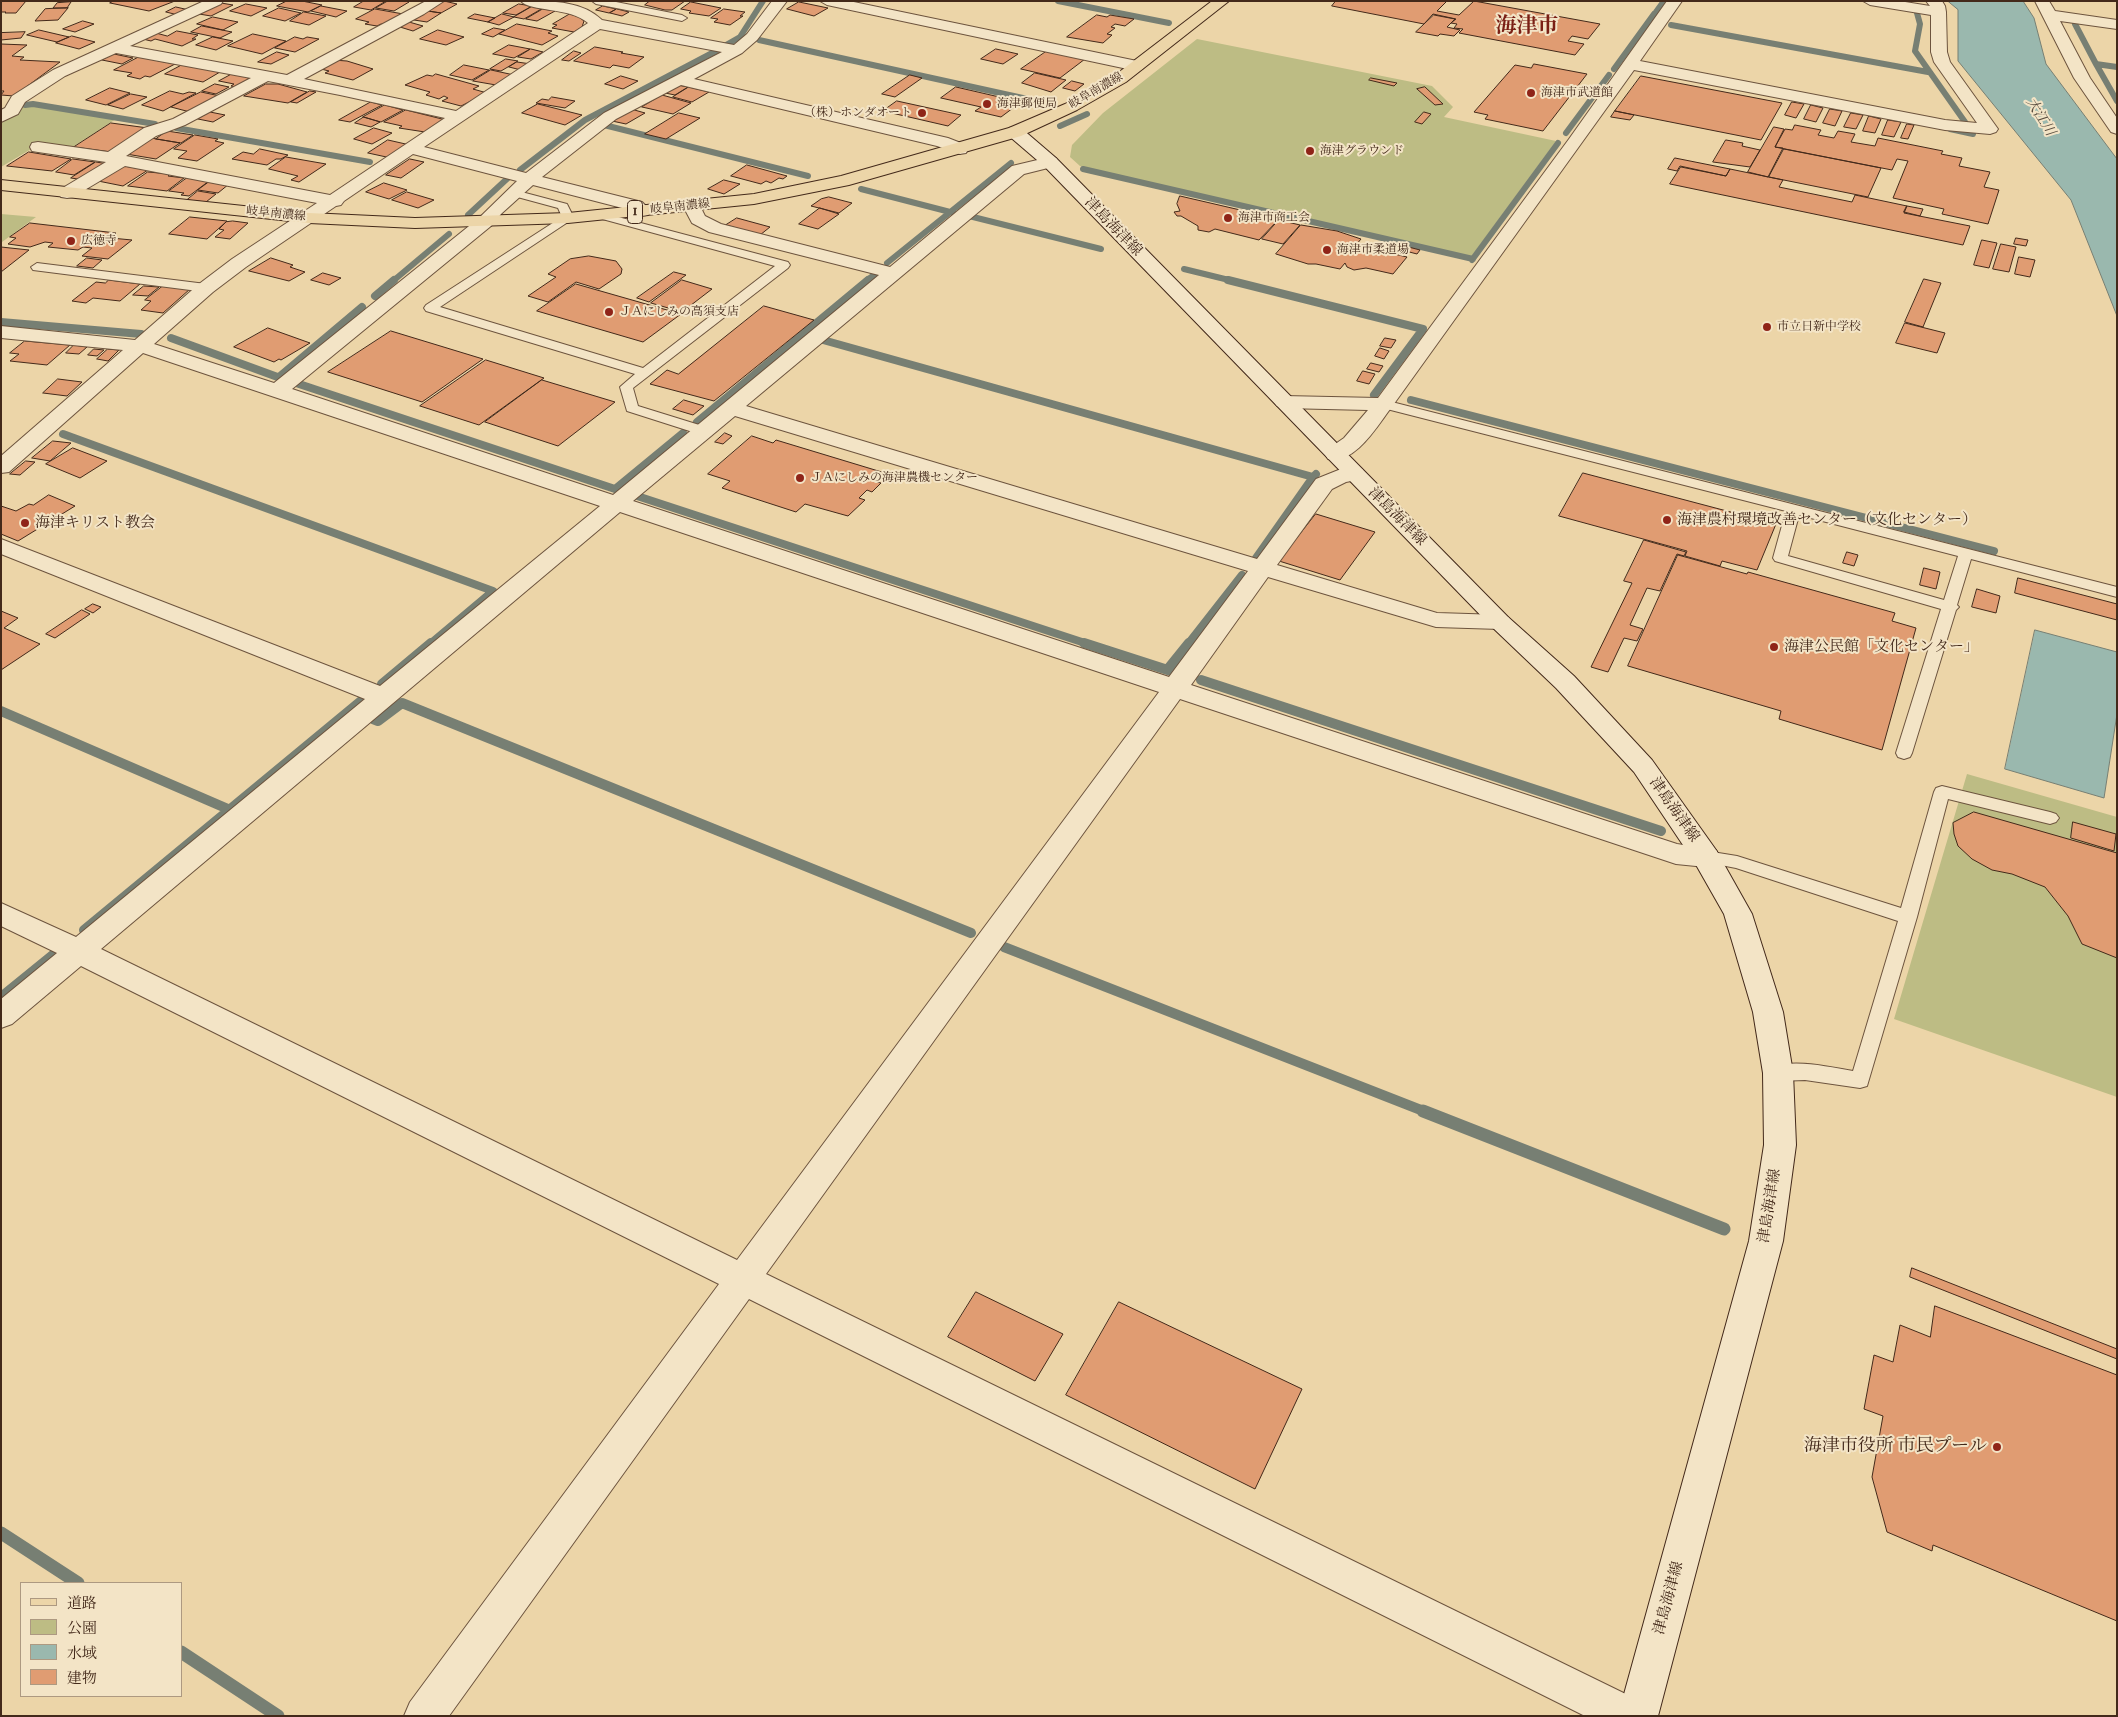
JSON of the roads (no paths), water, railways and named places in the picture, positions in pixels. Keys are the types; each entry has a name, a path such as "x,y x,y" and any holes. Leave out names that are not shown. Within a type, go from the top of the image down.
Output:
{"main road":[{"name":"岐阜南濃線","path":"1,185 309,218 415,222 485,222 568,218 754,199 843,181 1015,132 1071,106 1120,79 1222,1"}],"street":[{"path":"1,117 12,110 18,99 59,73 216,1"},
{"path":"290,80 331,56 397,25 437,1"},
{"path":"528,1 577,12 593,19 598,24 737,50"},
{"path":"577,12 595,1"},
{"path":"276,391 485,222 530,178 582,136 610,116 737,50 752,38 780,1"},
{"path":"827,1 1137,66"},
{"path":"424,1716 1324,484 1345,464 1352,443 1384,404 1576,143 1629,64 1676,1"},
{"path":"1629,64 1944,124 1990,129 1942,62 1939,52 1936,7 1870,1"},
{"path":"2042,1 2051,15 2072,61 2110,112 2117,129"},
{"path":"2051,15 2117,25"},
{"path":"1,468 206,288 598,24"},
{"path":"116,48 290,80 460,117"},
{"path":"67,193 117,159 150,132 179,122 268,76"},
{"path":"679,80 942,142 960,149"},
{"name":"津島海津線","path":"1015,132 1050,162 1500,622 1564,682 1643,766 1706,857 1738,914 1768,1012 1778,1073 1780,1145 1766,1241 1638,1716"},
{"path":"38,147 117,159 334,201"},
{"path":"413,148 636,206 642,211"},
{"path":"1,1016 1018,170 1050,162"},
{"path":"692,206 698,219 715,228 893,273"},
{"path":"1,332 140,346 1676,854 1706,857"},
{"path":"1284,402 1384,404"},
{"path":"731,408 1436,620 1500,622"},
{"path":"1,546 384,696"},
{"path":"1,913 1628,1716"}],"lane":[{"path":"595,1 682,18"},
{"path":"514,193 563,206 568,218 430,308 645,372"},
{"path":"599,215 784,265 626,387 632,408 704,431"},
{"path":"36,266 206,288"},
{"path":"1384,404 2117,592"},
{"path":"1794,509 1780,558 1951,607"},
{"path":"1904,753 1951,607 1966,553"},
{"path":"1778,1073 1805,1072 1860,1080 1908,917 1942,792 2050,818"},
{"path":"1706,857 1737,862 1908,917"}],"water":[{"name":"大江川","path":"1948,1 2023,1 2034,18 2046,64 2117,159 2117,316 2071,200 1958,61 1958,10"},
{"path":"2035,630 2117,652 2117,714 2104,798 2005,769"}],"waterway":[{"path":"726,45 740,37 763,1"},
{"path":"1058,1 1169,23"},
{"path":"1656,12 1664,1"},
{"path":"1917,13 1920,24 1915,51 1965,122"},
{"path":"1614,69 1654,14"},
{"path":"2075,24 2096,64"},
{"path":"1671,25 1928,72"},
{"path":"759,40 1041,102"},
{"path":"520,170 585,120 716,51"},
{"path":"2096,64 2117,67"},
{"path":"2096,64 2117,101"},
{"path":"1566,133 1609,75"},
{"path":"25,105 33,104 155,124"},
{"path":"1060,126 1087,114"},
{"path":"604,125 808,176"},
{"path":"176,128 370,162"},
{"path":"1950,129 1973,134 1970,131"},
{"path":"1473,259 1558,143"},
{"path":"950,212 1011,163"},
{"path":"1083,169 1473,259"},
{"path":"468,215 509,177"},
{"path":"861,189 950,212"},
{"path":"887,263 950,212"},
{"path":"969,216 1101,249"},
{"path":"393,281 449,234"},
{"path":"1184,269 1233,281"},
{"path":"866,281 874,275"},
{"path":"375,296 394,280"},
{"path":"697,422 868,280"},
{"path":"1228,280 1423,329 1374,395"},
{"path":"279,377 362,307"},
{"path":"1,322 141,334"},
{"path":"171,338 283,379"},
{"path":"823,340 1313,477"},
{"path":"299,384 621,491"},
{"path":"1411,400 1994,551"},
{"path":"615,489 683,433"},
{"path":"63,434 493,591 430,644"},
{"path":"1313,477 1316,474"},
{"path":"1256,558 1313,477"},
{"path":"634,495 1088,644"},
{"path":"1188,644 1242,575"},
{"path":"382,684 431,643"},
{"path":"1084,643 1177,673"},
{"path":"1168,669 1189,643"},
{"path":"1201,680 1661,831"},
{"path":"84,930 361,701"},
{"path":"373,719 378,721 402,703 971,933"},
{"path":"1,711 228,809"},
{"path":"1004,947 1426,1112"},
{"path":"1,997 53,955"},
{"path":"1423,1111 1724,1229"},
{"path":"1,1533 76,1582"},
{"path":"182,1653 278,1716"}],"place":[{"name":"海津市武道館","path":"1531,93"},
{"name":"海津郵便局","path":"987,104"},
{"name":"（株）ホンダオート","path":"922,113"},
{"name":"海津グラウンド","path":"1310,151"},
{"name":"海津市商工会","path":"1228,218"},
{"name":"広徳寺","path":"71,241"},
{"name":"海津市柔道場","path":"1327,250"},
{"name":"ＪＡにしみの高須支店","path":"609,312"},
{"name":"市立日新中学校","path":"1767,327"},
{"name":"ＪＡにしみの海津農機センター","path":"800,478"},
{"name":"海津農村環境改善センター（文化センター）","path":"1667,520"},
{"name":"海津キリスト教会","path":"25,523"},
{"name":"海津公民館「文化センター」","path":"1774,647"},
{"name":"海津市役所 市民プール","path":"1997,1447"}],"district":[{"name":"海津市","path":"1527,27"}]}
